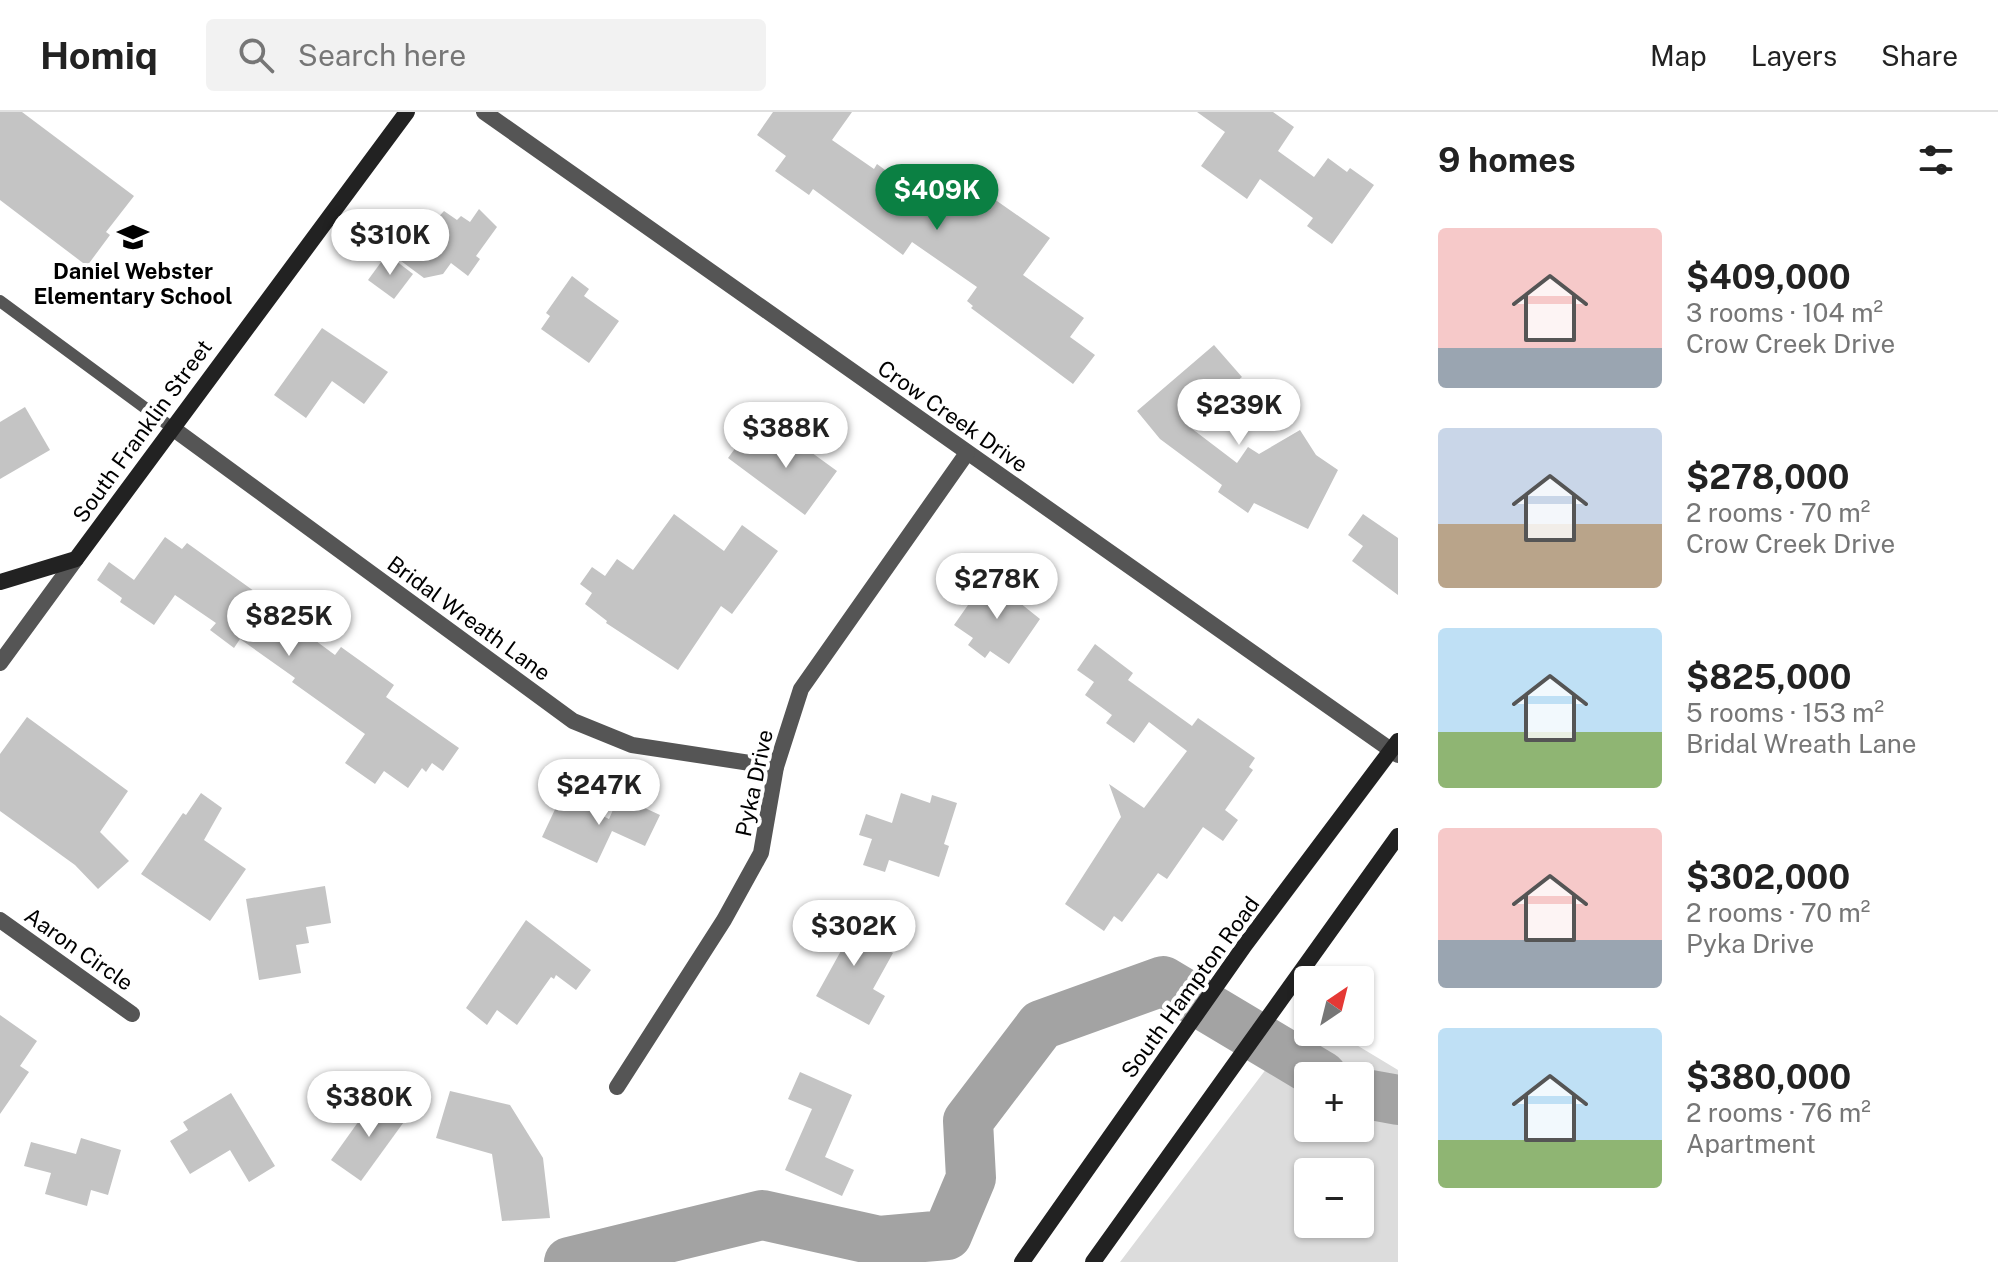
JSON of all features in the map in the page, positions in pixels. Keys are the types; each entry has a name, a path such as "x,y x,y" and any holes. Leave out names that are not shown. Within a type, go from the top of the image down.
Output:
{"main road":[{"name":"South Franklin Street","path":"76,559 407,112"},
{"path":"0,582 76,559"},
{"name":"South Hampton Road","path":"1022,1262 1245,945 1396,749"},
{"path":"1093,1262 1398,836"}],"street":[{"name":"Crow Creek Drive","path":"484,112 967,453 1396,749"},
{"name":"Bridal Wreath Lane","path":"171,427 573,721 632,745 776,767"},
{"name":"Pyka Drive","path":"617,1087 724,920 761,853 776,767 801,689 843,624 967,453"},
{"name":"South Franklin Street","path":"0,663 76,559"},
{"name":"Aaron Circle","path":"0,920 132,1014"}],"lane":[{"path":"0,301 171,427"}],"shaded area":[{"path":"1294,1032 1294,1046 1358,1046 1398,1070 1398,1262 1120,1262"}],"building":[{"path":"0,112 22,112 134,196 106,232 110,235 87,266 0,200"},
{"path":"773,112 852,112 832,140 874,169 877,164 911,189 928,167 970,197 977,187 1050,238 1023,275 1084,318 1070,337 1095,355 1073,384 971,308 973,306 967,301 977,287 912,242 903,255 813,189 809,195 775,171 786,156 757,135"},
{"path":"1197,112 1273,112 1294,127 1278,151 1314,177 1328,158 1347,172 1350,168 1374,185 1332,244 1307,226 1313,218 1260,179 1247,199 1201,166 1225,132"},
{"path":"479,209 497,227 476,256 480,259 468,276 451,263 443,274 424,278 401,261 429,222 432,224 444,211 457,220 461,216 470,222"},
{"path":"387,254 413,274 394,299 368,280"},
{"path":"572,276 589,289 584,296 619,321 589,363 541,329 550,316 546,313"},
{"path":"322,328 388,372 364,404 332,381 306,418 274,395"},
{"path":"1214,345 1242,377 1207,406 1191,428 1237,463 1248,447 1259,454 1300,430 1316,455 1338,470 1308,529 1254,503 1248,513 1218,492 1222,485 1160,439 1137,411"},
{"path":"25,407 50,450 0,479 0,422"},
{"path":"786,434 837,471 805,515 728,458 745,435 771,454"},
{"path":"674,514 724,551 742,525 778,551 732,614 721,606 678,670 606,623 585,604 592,593 580,584 592,567 605,576 617,559 633,570"},
{"path":"1363,514 1398,538 1398,595 1352,561 1363,546 1348,535"},
{"path":"165,537 182,549 187,543 276,607 274,610 335,655 341,647 394,685 386,697 459,748 443,771 432,763 426,772 422,768 408,788 384,771 375,784 345,763 365,734 292,682 295,678 240,639 234,648 210,630 216,623 175,595 154,625 120,602 122,598 97,580 109,562 134,580"},
{"path":"989,575 1011,590 1009,594 1040,619 1009,664 990,651 985,658 968,645 973,638 954,625"},
{"path":"1095,644 1133,673 1128,680 1192,726 1198,718 1255,758 1249,767 1253,770 1225,810 1238,820 1223,841 1203,827 1167,879 1158,873 1122,922 1114,916 1104,931 1065,904 1121,817 1109,784 1144,808 1187,751 1149,722 1134,743 1106,723 1112,715 1085,695 1094,682 1077,670"},
{"path":"27,717 128,791 100,832 129,861 98,889 75,865 0,811 0,754"},
{"path":"201,793 222,808 204,840 246,869 210,921 141,874 183,813 186,815"},
{"path":"901,793 930,803 932,795 957,803 944,844 949,846 939,877 889,860 885,872 863,865 872,839 859,835 866,814 892,823"},
{"path":"619,796 660,815 645,846 612,831 597,863 542,837 558,803 575,811 578,804 609,819"},
{"path":"325,886 331,923 306,927 309,943 296,945 301,973 259,980 246,899"},
{"path":"838,908 870,926 864,937 893,953 873,989 885,996 869,1025 816,996 842,949 821,938"},
{"path":"526,920 591,970 576,990 556,975 554,979 551,977 517,1025 497,1010 487,1025 466,1008"},
{"path":"0,1015 37,1041 20,1066 29,1072 0,1114"},
{"path":"800,1072 852,1095 825,1157 854,1170 842,1196 785,1170 812,1109 788,1099"},
{"path":"450,1091 510,1105 543,1158 550,1218 502,1221 492,1154 436,1138"},
{"path":"231,1093 275,1166 249,1182 230,1150 190,1174 170,1141 188,1130 183,1122"},
{"path":"376,1097 406,1119 361,1181 331,1160"},
{"path":"81,1138 121,1150 108,1195 91,1190 87,1206 45,1194 51,1173 24,1166 31,1142 76,1154"}],"waterway":[{"path":"569,1262 762,1215 879,1241 947,1235 971,1178 968,1121 1041,1025 1163,981 1299,1062"},
{"path":"1374,1096 1398,1100"}],"place":[{"name":"Daniel Webster Elementary School","path":"133,237"}]}
